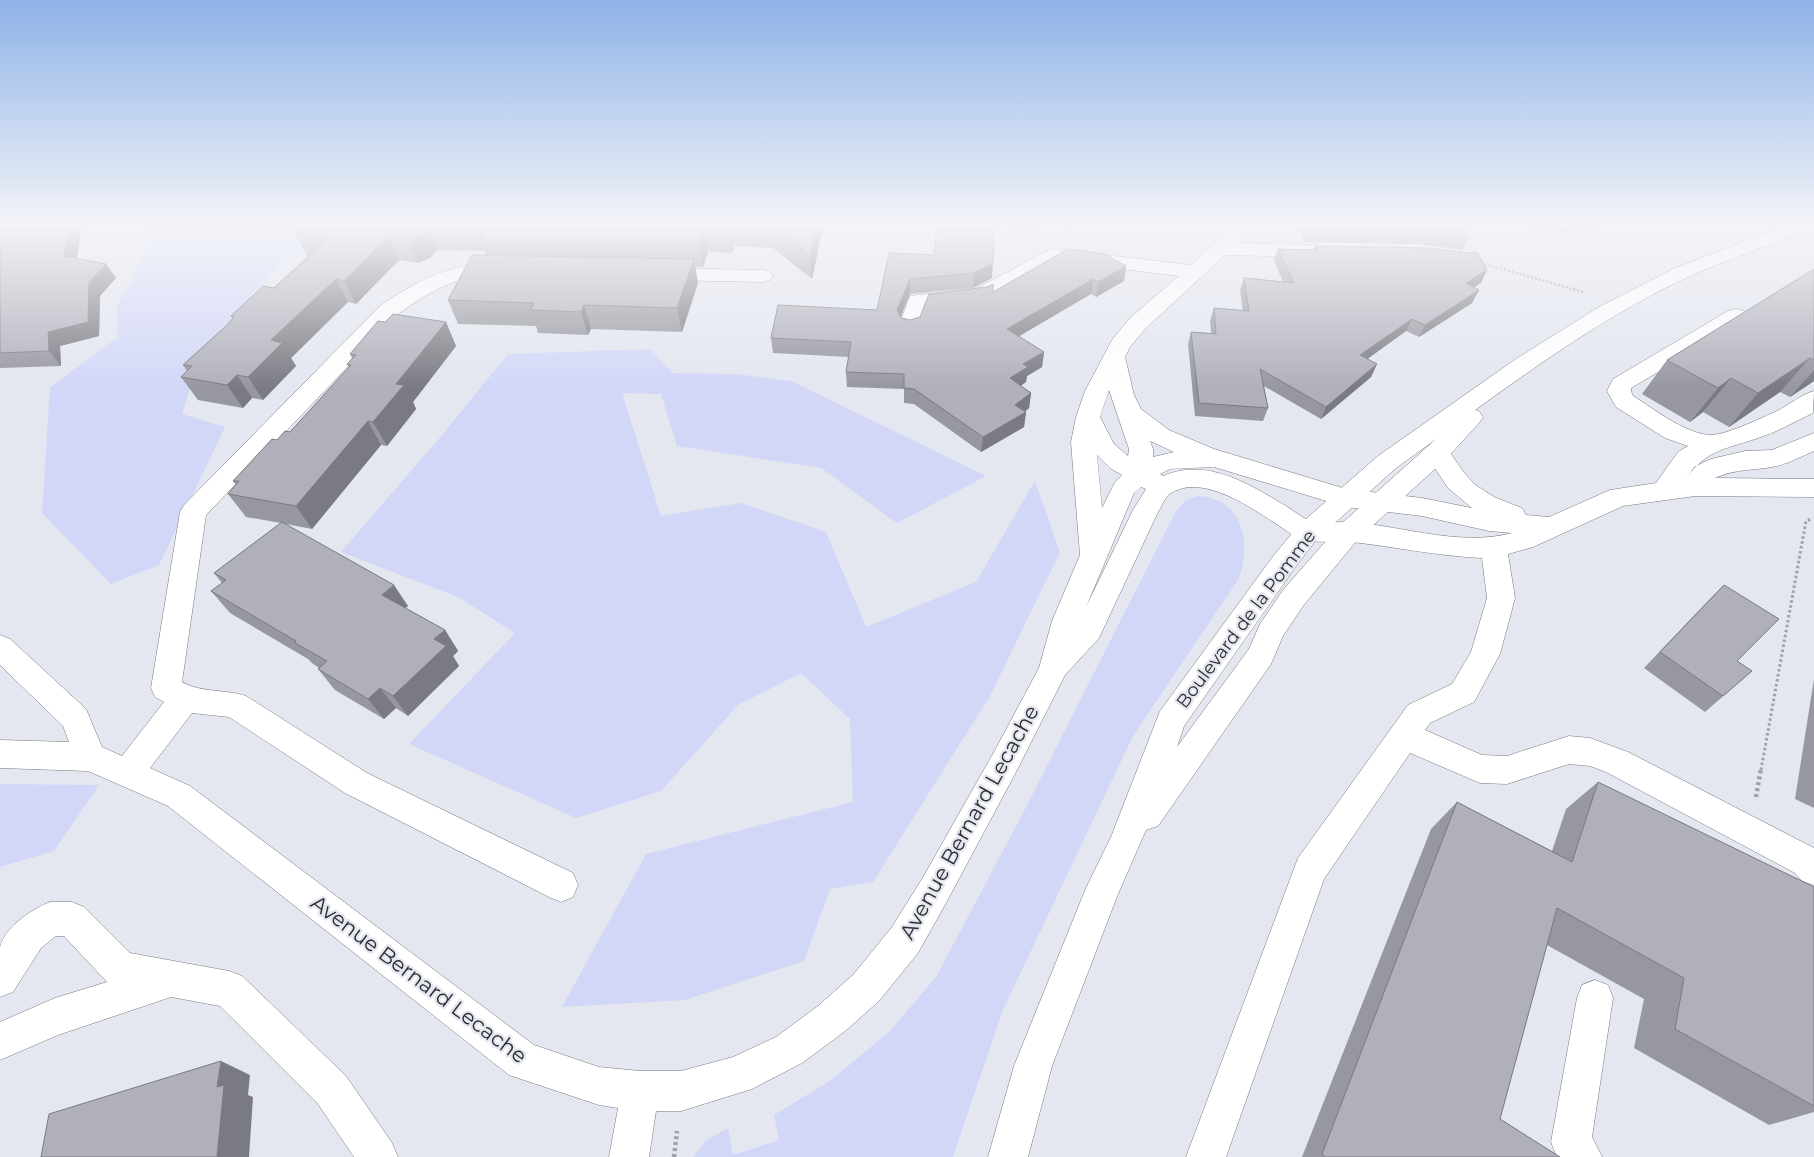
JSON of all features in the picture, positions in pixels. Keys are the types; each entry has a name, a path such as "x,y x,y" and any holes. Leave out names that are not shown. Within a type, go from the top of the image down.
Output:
{"street":[{"path":"441,280 416,291 389,310 193,512 166,688 185,699 235,706 356,783 561,885"},
{"path":"910,326 918,301 979,296 1008,280"},
{"path":"1093,556 1083,442 1088,417 1097,392 1120,345 1138,323 1187,280"},
{"name":"Boulevard de la Pomme","path":"1008,1157 1033,1066 1103,888 1125,843 1171,720 1284,562 1308,532 1387,462 1521,366 1666,280"},
{"path":"1709,444 1674,432 1624,401 1619,391 1621,384 1736,316"},
{"path":"1114,357 1126,405 1150,480"},
{"name":"Boulevard de la Pomme","path":"1125,843 1261,655 1270,632 1293,598 1349,532 1437,453 1521,366"},
{"path":"1664,491 1687,458 1709,444 1754,431 1805,407 1814,399"},
{"path":"1126,405 1136,418 1166,439 1214,458"},
{"path":"1088,417 1105,449 1119,462 1150,480"},
{"path":"1695,487 1703,473 1720,464 1775,458 1814,441"},
{"path":"1437,453 1460,485 1474,496 1500,511 1551,527"},
{"name":"Avenue Bernard Lecache","path":"1053,669 1089,630 1146,510 1150,480 1166,460 1214,458 1346,498 1422,507 1489,521 1551,527"},
{"name":"Avenue Bernard Lecache","path":"0,754 90,758 179,796 523,1061 599,1086 640,1091 681,1091 738,1074 789,1050 831,1020 866,988 905,940 934,891 1053,669 1066,621 1124,488 1150,480 1206,479 1220,482 1234,487 1308,532"},
{"path":"1308,532 1349,532 1447,546 1494,548 1524,540 1619,497 1695,487 1814,488"},
{"path":"1206,1157 1310,870 1419,714 1463,693 1486,654 1501,598 1494,548"},
{"path":"0,647 75,718 90,758"},
{"path":"127,774 185,699"},
{"path":"1404,736 1480,769 1507,770 1569,750 1590,752 1617,762 1750,831 1807,862 1814,869"},
{"path":"0,979 28,936 50,919 72,919 121,970 229,989 332,1090 378,1157"},
{"path":"0,1041 55,1017 173,978"},
{"path":"1582,1157 1571,1142 1595,998"},
{"path":"629,1157 640,1091"}],"path":[{"path":"1541,280 1623,304"},
{"path":"1750,831 1806,520 1814,517"}],"shaded area":[{"path":"266,280 247,299 193,378 182,414 225,427 159,565 111,584 42,513 50,387 117,338 117,306 131,281"},
{"path":"650,349 673,373 736,374 791,381 986,476 897,523 821,468 677,446 661,394 622,393 661,516 741,503 826,532 866,627 976,582 1035,481 1060,552 990,696 873,882 830,889 804,961 685,1000 562,1007 646,854 853,802 850,719 801,673 738,705 661,791 576,818 409,744 515,633 458,597 341,552 443,434 508,354"},
{"path":"1199,496 1214,499 1226,505 1235,515 1241,526 1244,539 1244,553 1238,580 1133,736 1002,1012 953,1157 693,1157 705,1141 728,1128 733,1155 779,1140 774,1115 830,1081 891,1030 936,977 1022,815 1176,511 1186,500"},
{"path":"0,784 99,785 54,851 0,867"}],"building":[{"path":"0,280 91,280 89,282 88,322 48,332 49,351 0,353"},
{"path":"283,280 335,280 271,340 282,343 248,377 237,375 227,385 181,377 192,366 183,365 227,325 234,317 231,316 263,286 274,288"},
{"path":"459,280 687,280 677,308 584,305 581,312 530,310 534,303 448,300"},
{"path":"883,280 910,280 897,310 901,318 910,320 920,317 929,294 987,287 993,284 993,292 1014,280 1091,280 1007,329 1044,352 1023,364 1028,367 1010,378 1031,393 1015,405 1026,412 983,437 914,389 904,388 904,374 846,372 851,342 771,338 778,305 877,310"},
{"path":"1244,280 1294,283 1293,280 1471,280 1466,283 1479,290 1425,325 1412,319 1360,355 1377,364 1326,407 1260,369 1268,408 1199,403 1191,332 1216,334 1214,308 1249,311"},
{"path":"1796,280 1814,280 1814,360 1810,358 1758,393 1731,378 1718,388 1667,360"},
{"path":"393,314 446,322 396,384 404,385 373,422 368,421 296,506 228,494 239,481 233,481 272,439 277,440 285,431 290,432 351,365 347,364 356,355 350,354 378,321 385,322"},
{"path":"282,522 394,585 382,595 445,630 434,639 446,646 393,696 380,688 368,699 318,669 327,661 211,591 226,580 214,573"},
{"path":"1724,585 1779,619 1737,661 1752,671 1723,696 1660,652"},
{"path":"1598,782 1814,887 1814,1106 1675,1029 1684,978 1557,908 1500,1119 1560,1157 1325,1157 1322,1154 1457,802 1572,862"},
{"path":"221,1061 217,1087 224,1085 217,1157 41,1157 49,1114"}]}
